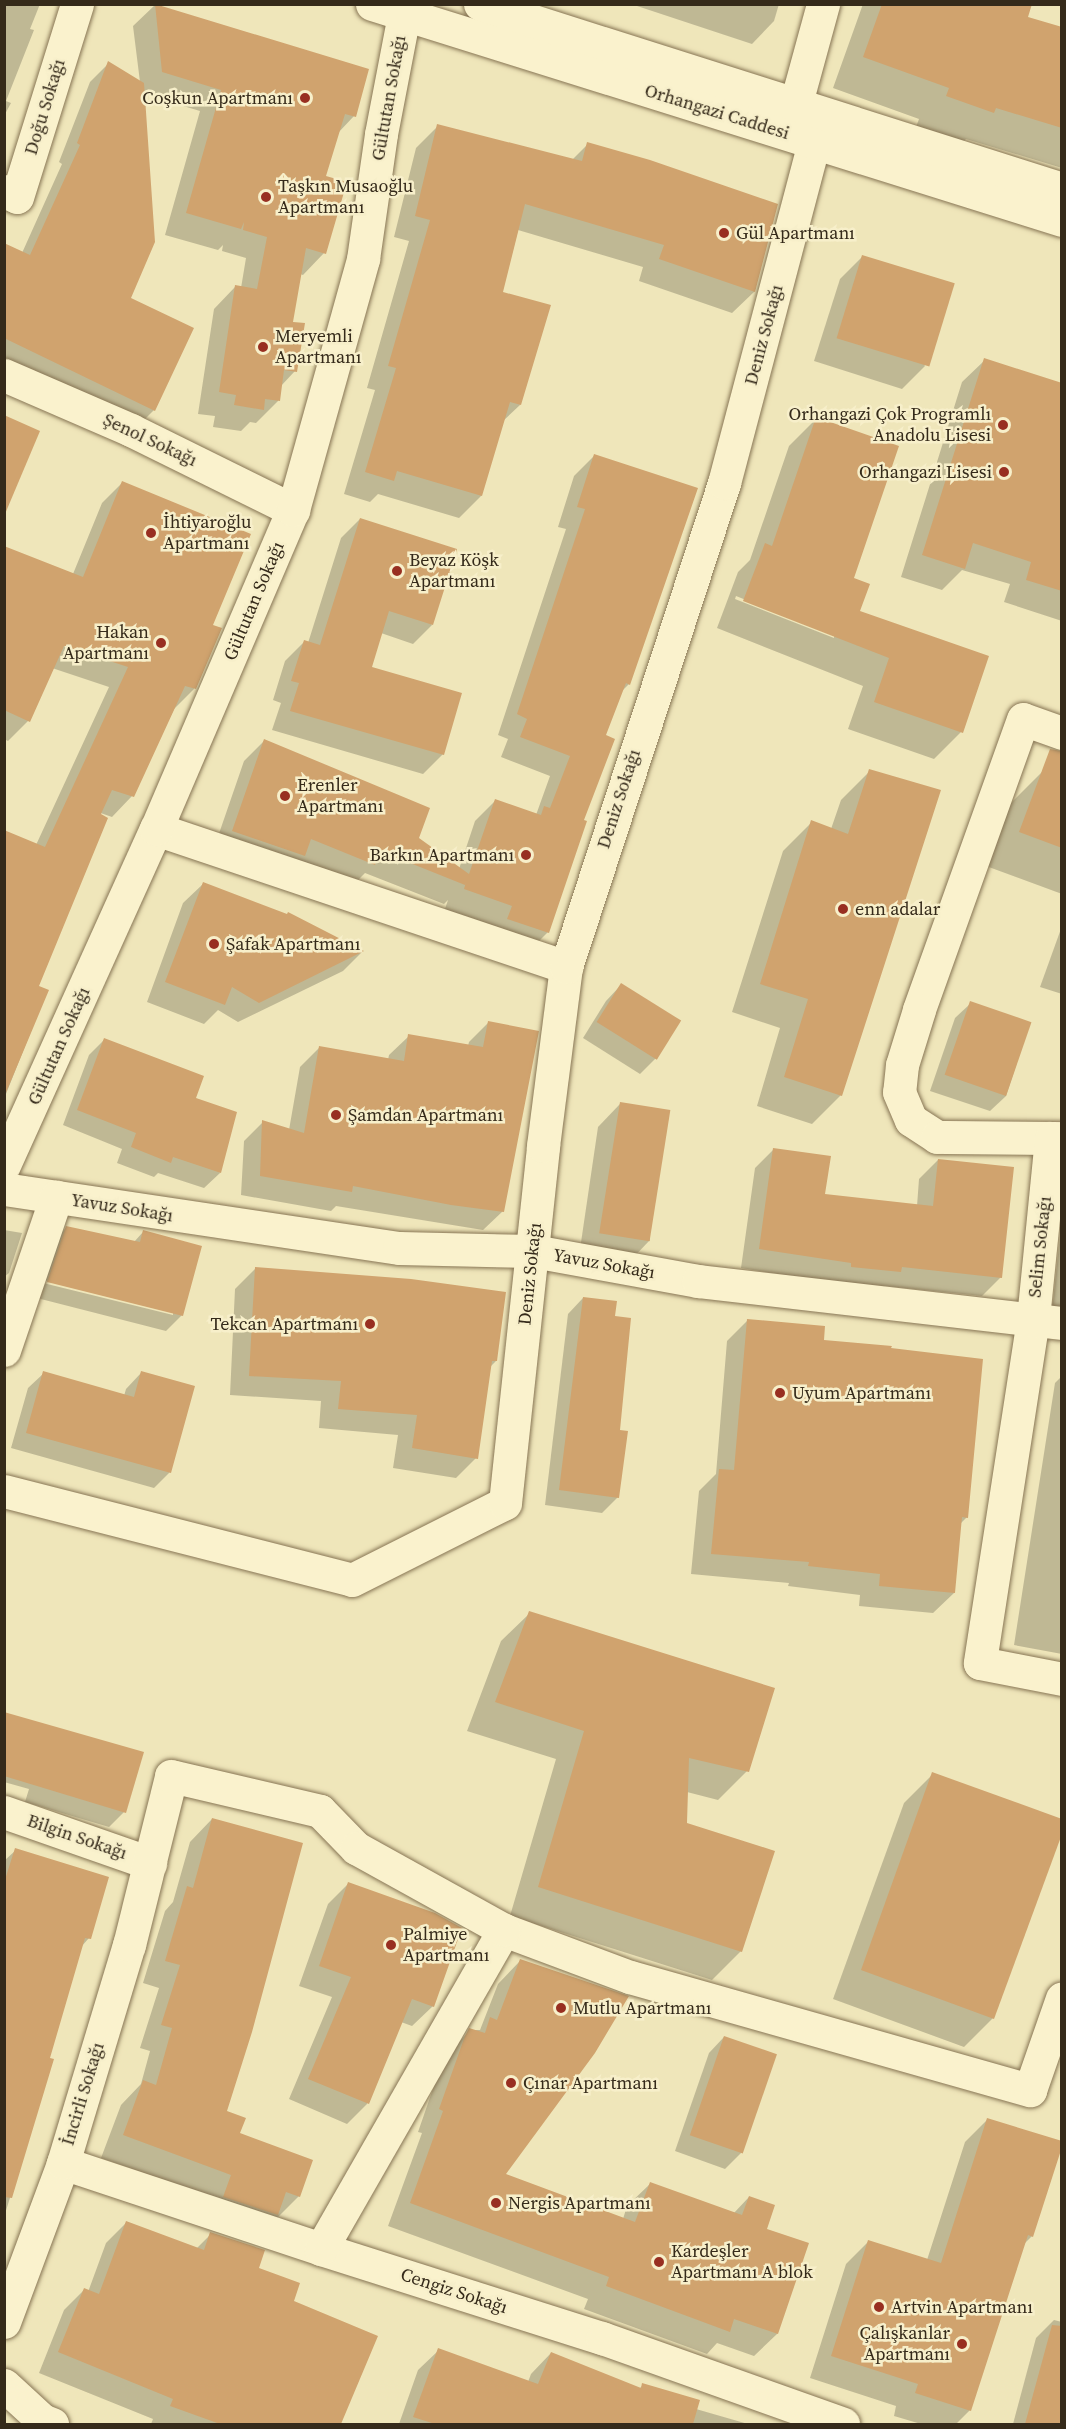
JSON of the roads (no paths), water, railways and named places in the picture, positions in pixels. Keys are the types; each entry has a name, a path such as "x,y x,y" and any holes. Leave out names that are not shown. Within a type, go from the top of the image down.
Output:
{"street":[{"name":"Doğu Sokağı","path":"4,191 17,197 77,4"},
{"name":"Orhangazi Caddesi","path":"372,4 405,10 815,143 1062,219"},
{"name":"Orhangazi Caddesi","path":"480,4 1062,189"},
{"name":"Deniz Sokağı","path":"4,1491 352,1580 505,1503 543,1146 566,967 723,483 815,143 809,107 824,4"},
{"name":"Gültutan Sokağı","path":"4,1165 156,829 293,510 363,259 381,134 405,10"},
{"name":"Şenol Sokağı","path":"4,375 131,430 293,510"},
{"path":"1056,1138 937,1137 911,1120 899,1092 902,1065 1023,719 1062,733"},
{"path":"156,829 566,967"},
{"name":"Selim Sokağı","path":"1056,1138 1047,1321 980,1664 1062,1679"},
{"name":"Yavuz Sokağı","path":"4,1189 399,1248 533,1251 698,1281 1047,1321"},
{"path":"4,1350 56,1197"},
{"name":"İncirli Sokağı","path":"4,2322 63,2163 129,1945 171,1776 320,1811 356,1848 504,1930"},
{"name":"Bilgin Sokağı","path":"4,1812 150,1863"},
{"path":"321,2249 504,1930 630,1977 1030,2090 1062,1998"},
{"name":"Cengiz Sokağı","path":"63,2163 321,2249 602,2338 843,2424"},
{"path":"4,2385 45,2423"}],"place":[{"name":"Coşkun Apartmanı","path":"305,98"},
{"name":"Taşkın Musaoğlu Apartmanı","path":"266,197"},
{"name":"Gül Apartmanı","path":"724,233"},
{"name":"Meryemli Apartmanı","path":"263,347"},
{"name":"Orhangazi Çok Programlı Anadolu Lisesi","path":"1003,425"},
{"name":"Orhangazi Lisesi","path":"1004,472"},
{"name":"İhtiyaroğlu Apartmanı","path":"151,533"},
{"name":"Beyaz Köşk Apartmanı","path":"397,571"},
{"name":"Hakan Apartmanı","path":"161,643"},
{"name":"Erenler Apartmanı","path":"285,796"},
{"name":"Barkın Apartmanı","path":"526,855"},
{"name":"enn adalar","path":"843,909"},
{"name":"Şafak Apartmanı","path":"214,944"},
{"name":"Şamdan Apartmanı","path":"336,1115"},
{"name":"Tekcan Apartmanı","path":"370,1324"},
{"name":"Uyum Apartmanı","path":"780,1393"},
{"name":"Palmiye Apartmanı","path":"391,1945"},
{"name":"Mutlu Apartmanı","path":"561,2008"},
{"name":"Çınar Apartmanı","path":"511,2083"},
{"name":"Nergis Apartmanı","path":"496,2203"},
{"name":"Kardeşler Apartmanı A blok","path":"659,2262"},
{"name":"Artvin Apartmanı","path":"879,2307"},
{"name":"Çalışkanlar Apartmanı","path":"962,2344"}]}
